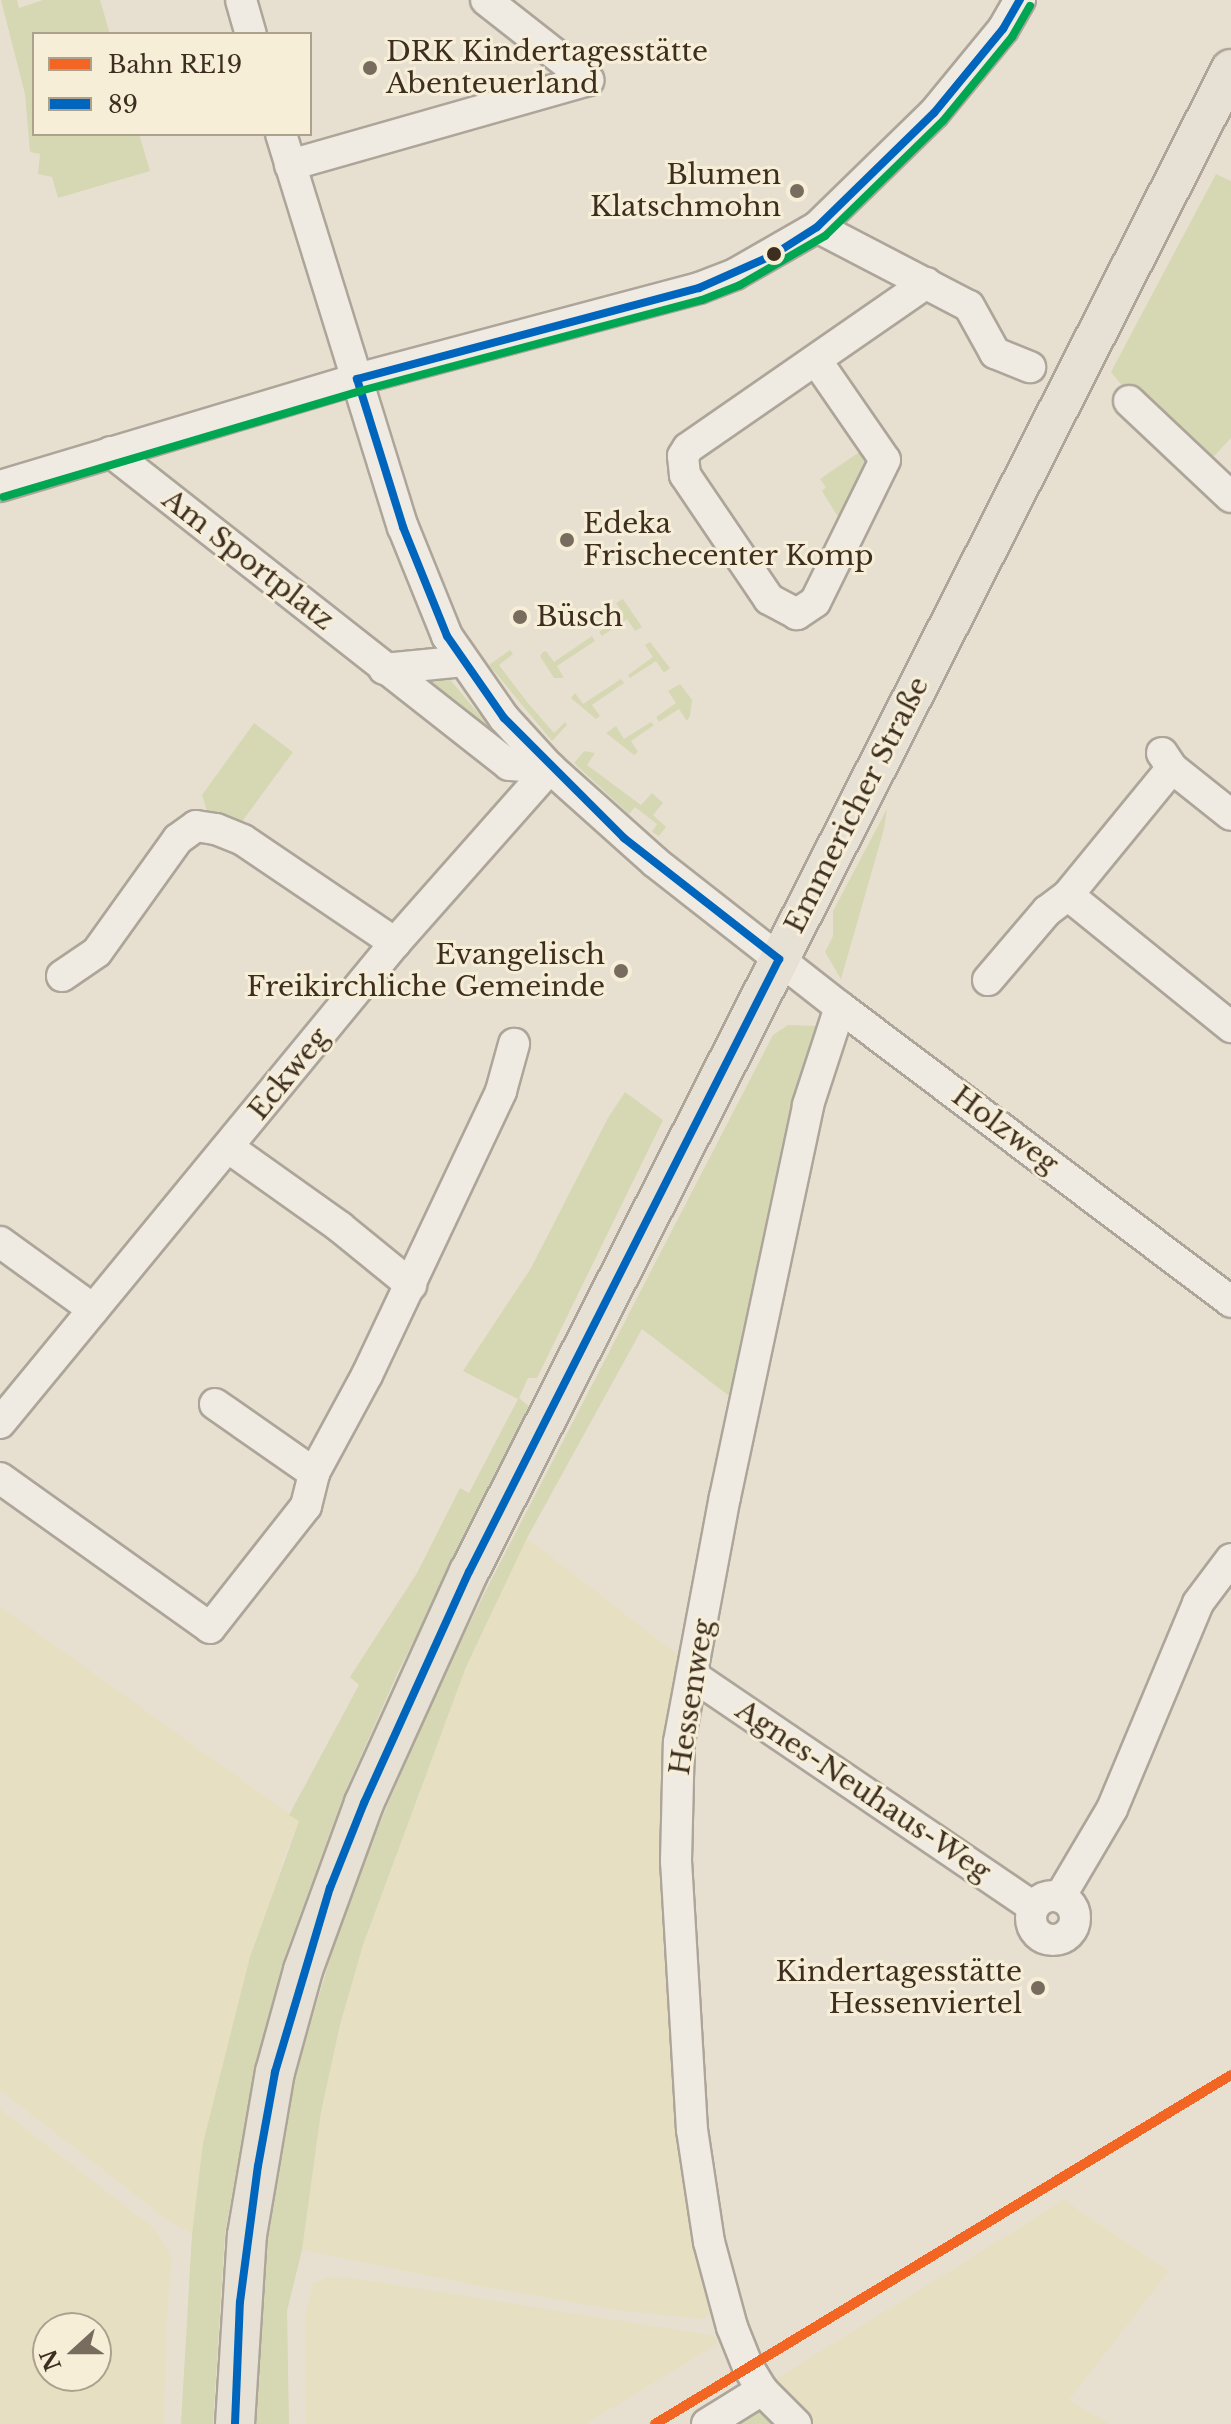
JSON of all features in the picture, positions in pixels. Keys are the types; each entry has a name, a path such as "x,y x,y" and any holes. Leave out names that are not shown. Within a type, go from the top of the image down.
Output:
{"main road":[{"name":"Emmericher Straße","path":"235,2424 247,2235 275,2072 303,1970 364,1803 469,1572 1231,69"}],"street":[{"path":"241,0 250,32"},
{"path":"290,165 588,80 486,0"},
{"path":"0,486 357,379 699,288 773,255 817,227 934,113 1003,29 1020,0"},
{"name":"Holzweg","path":"282,136 403,527 447,636 504,718 550,768 624,838 840,1007 1231,1302"},
{"path":"817,227 969,306 995,353 1030,367"},
{"path":"816,360 885,460 815,602 797,614 769,599 682,465 688,448 926,283"},
{"path":"1129,401 1231,497"},
{"name":"Am Sportplatz","path":"111,452 509,765 550,768"},
{"path":"384,669 464,661"},
{"path":"988,980 1047,911 1068,895 1167,761 1231,815"},
{"name":"Eckweg","path":"0,1423 395,943 550,768"},
{"path":"62,976 97,952 178,839 196,826 216,829 243,840 395,943"},
{"path":"1068,895 1231,1027"},
{"name":"Hessenweg","path":"796,2424 762,2390 748,2367 720,2288 707,2233 692,2130 676,1861 679,1742 808,1105 840,1007"},
{"path":"0,1478 210,1628 306,1506 314,1473 367,1375 501,1091 514,1044"},
{"path":"229,1148 340,1227 411,1285"},
{"path":"0,1242 93,1309"},
{"path":"215,1404 314,1473"},
{"name":"Agnes-Neuhaus-Weg","path":"692,1675 1047,1902 1112,1809 1198,1603 1231,1559"},
{"path":"707,2424 762,2390"}],"shaded area":[{"path":"527,1538 688,1663 669,1739 713,2314 702,2319 624,2311 484,2287 302,2250 321,2112 340,2025 363,1945 466,1667"},
{"path":"0,1606 299,1821 284,1856 203,2143 192,2234 168,2220 0,2090"},
{"path":"0,2109 156,2230 172,2259 166,2327 164,2424 0,2424"},
{"path":"1064,2200 1169,2271 1069,2400 1109,2424 811,2424 773,2381"},
{"path":"328,2277 347,2277 716,2336 717,2344 586,2424 306,2424 306,2312 312,2284"}],"green space":[{"path":"1,0 17,0 19,8 43,0 100,0 109,32 32,32 32,136 140,136 150,171 58,198 52,177 38,174 40,154 30,152 25,94"},
{"path":"1216,174 1231,181 1231,438 1205,466 1132,398 1111,372"},
{"path":"865,448 871,460 842,523 822,491 826,487 820,479"},
{"path":"623,599 642,627 635,631 627,619 602,636 599,632 624,615 616,603"},
{"path":"592,636 595,641 557,666 564,678 554,678 540,656 543,652 546,651 554,662"},
{"path":"650,642 670,668 664,673 656,661 630,678 628,675 653,657 645,645"},
{"path":"510,650 513,654 499,665 527,702 554,733 565,722 567,725 552,741 489,665"},
{"path":"428,675 447,676 514,756 426,682"},
{"path":"621,679 624,683 592,705 600,716 596,719 571,698 575,693 583,704"},
{"path":"680,684 692,700 690,716 687,721 679,709 659,722 656,717 676,703 668,691"},
{"path":"651,722 654,725 631,741 638,752 634,755 606,733 616,726 624,739"},
{"path":"254,723 293,752 238,827 209,818 202,795"},
{"path":"584,751 595,753 587,765 641,805 652,793 663,803 653,815 666,827 659,836 652,832 657,824 635,807 629,814 574,763"},
{"path":"887,809 841,979 825,952 833,936 833,911"},
{"path":"788,1025 818,1026 794,1097 793,1131 737,1402 642,1329 527,1538 466,1667 363,1945 340,2025 321,2112 302,2250 287,2311 289,2424 256,2424 260,2307 276,2170 295,2077 348,1897 436,1692 486,1590 773,1035"},
{"path":"625,1092 663,1120 537,1378 528,1378 519,1398 531,1408 398,1672 345,1792 283,1961 256,2063 225,2233 213,2424 181,2424 192,2234 203,2143 250,1957 299,1821 289,1815 359,1685 350,1677 417,1573 460,1488 469,1493 518,1399 463,1371 531,1268 608,1118"},
{"path":"763,2411 785,2424 725,2424 742,2415"}],"rail line":[{"name":"RE19","path":"655,2424 1231,2075"}],"transit line":[{"name":"89","path":"357,379 699,288 773,255 817,227 934,113 1003,29 1020,0"},
{"path":"3,497 360,391 702,300 740,285 825,236 943,121 1012,37 1030,6"},
{"name":"89","path":"357,379 403,527 447,636 504,718 624,838 779,959"},
{"name":"89","path":"235,2424 240,2302 258,2166 275,2072 330,1888 364,1803 469,1572 779,959"}],"place":[{"name":"DRK Kindertagesstätte Abenteuerland","path":"370,68"},
{"name":"Blumen Klatschmohn","path":"797,191"},
{"name":"Edeka Frischecenter Komp","path":"567,540"},
{"name":"Büsch","path":"520,617"},
{"name":"Evangelisch Freikirchliche Gemeinde","path":"621,971"},
{"name":"Kindertagesstätte Hessenviertel","path":"1038,1988"}]}
